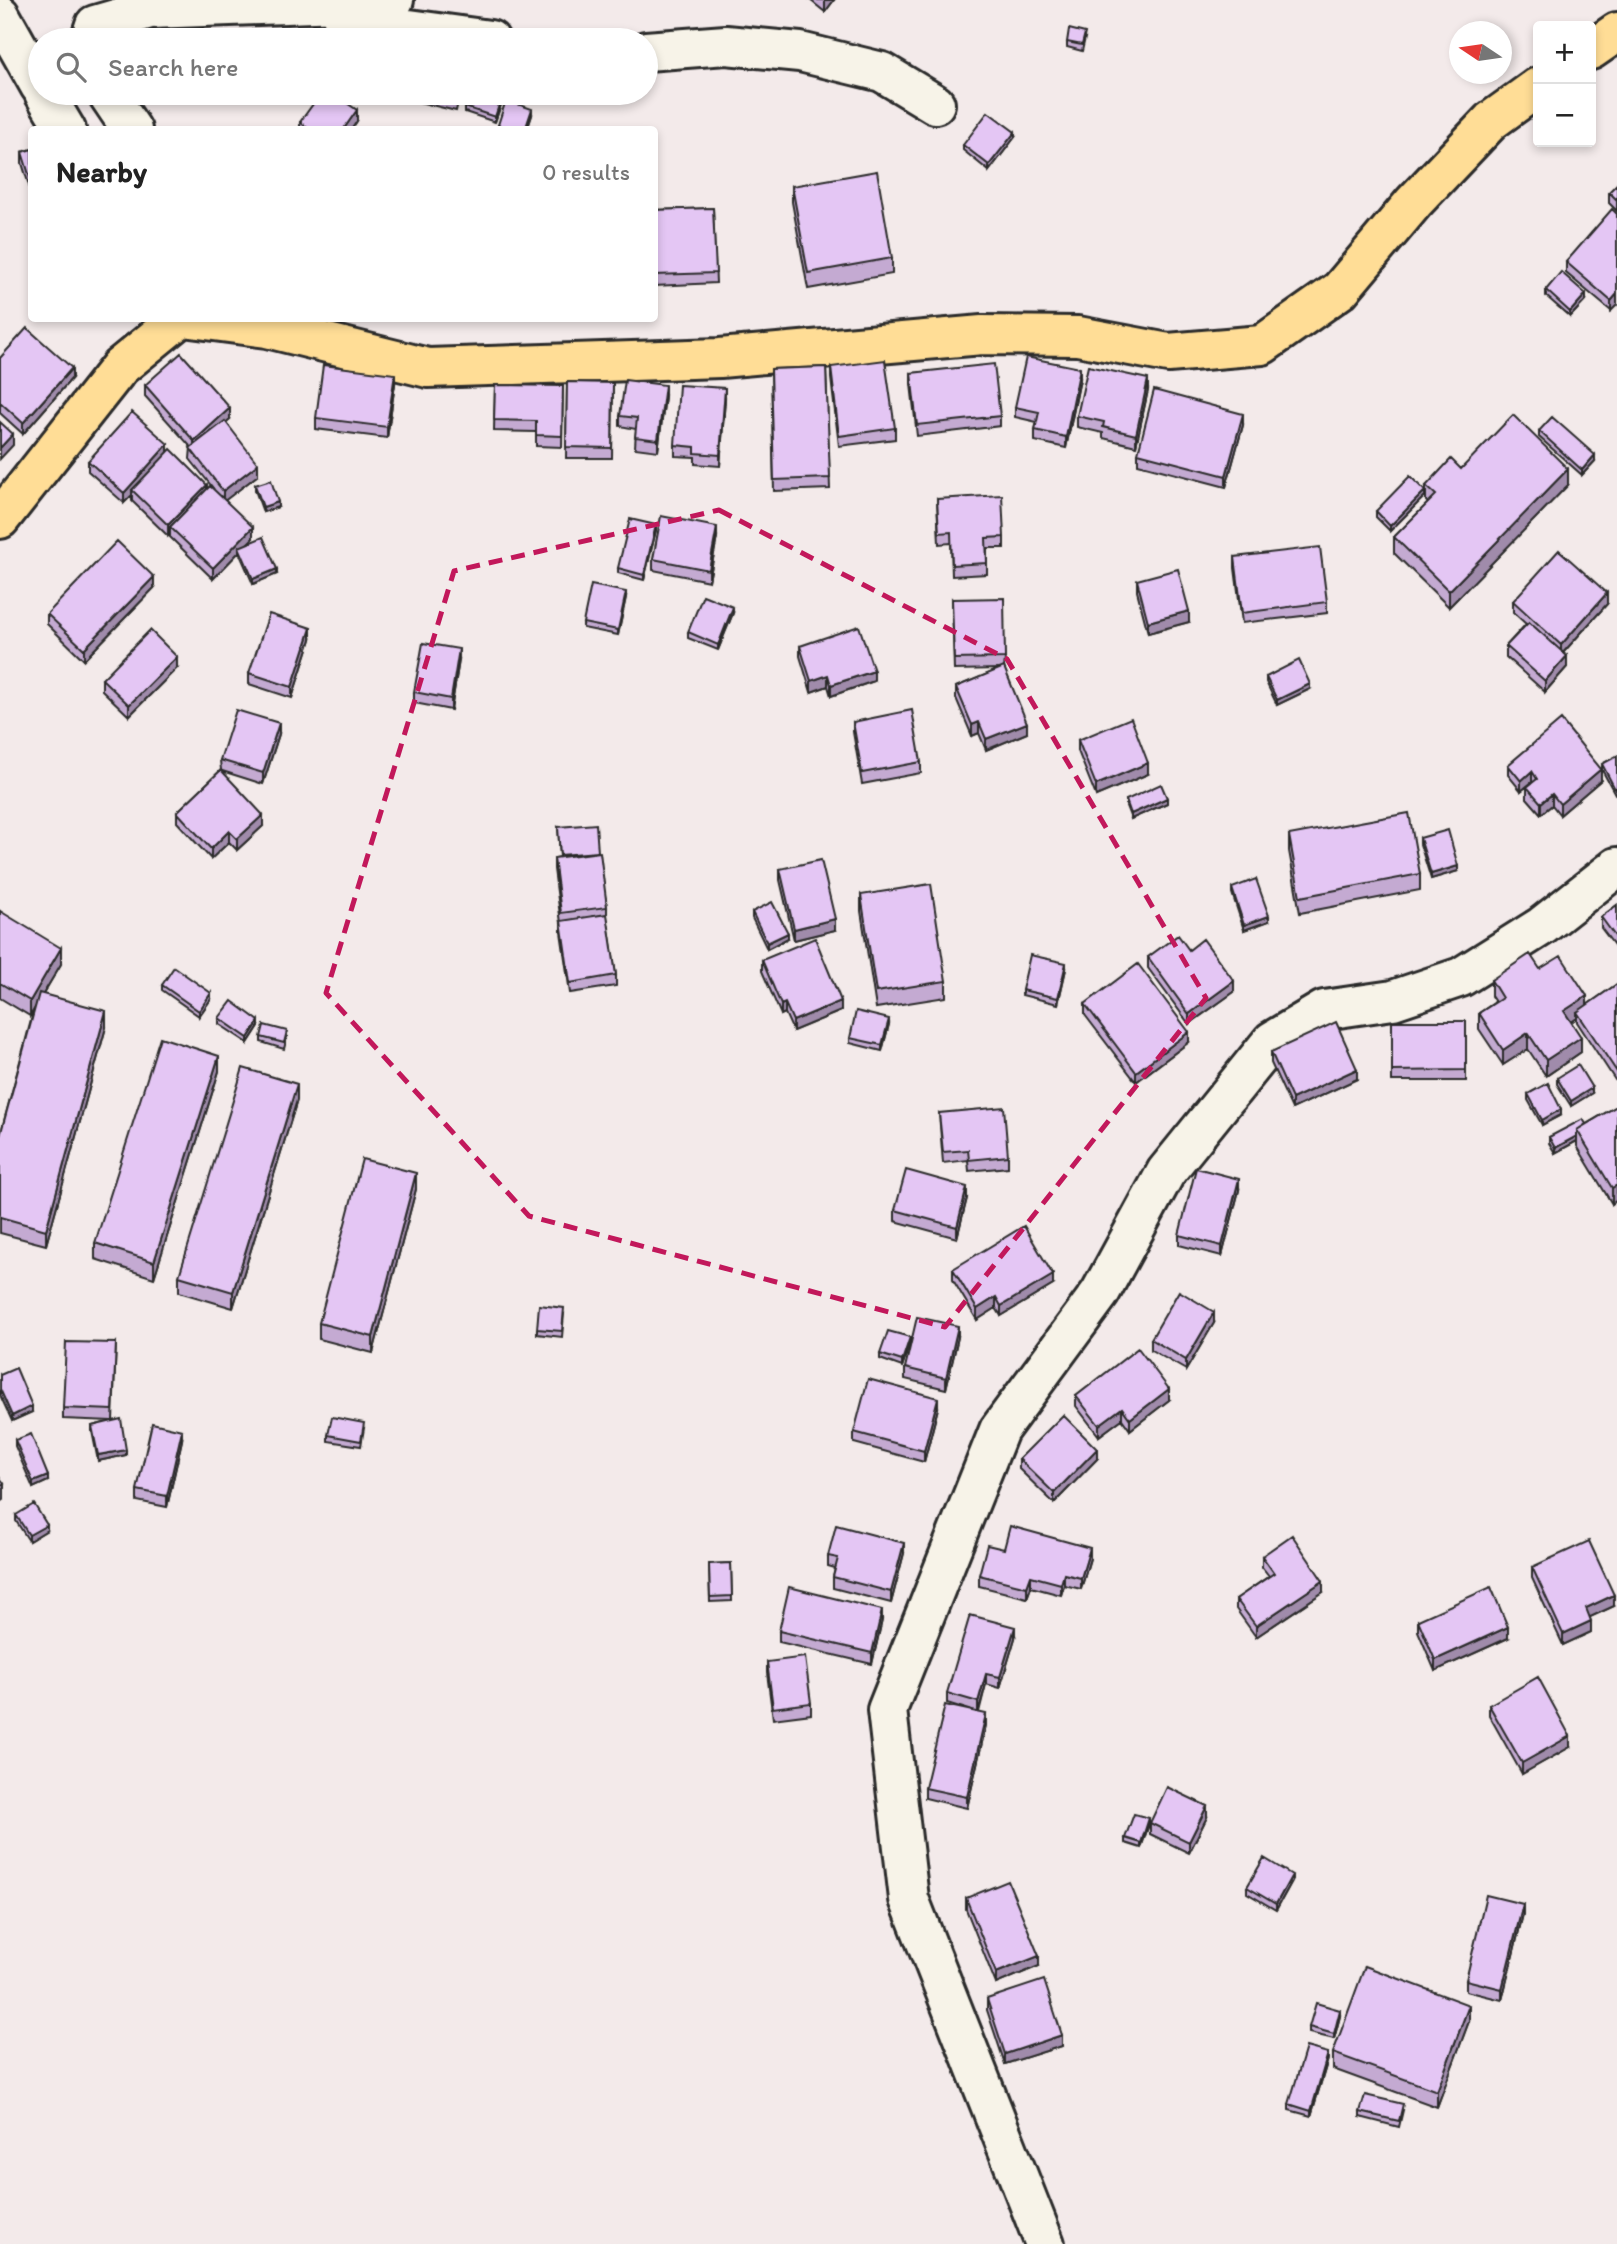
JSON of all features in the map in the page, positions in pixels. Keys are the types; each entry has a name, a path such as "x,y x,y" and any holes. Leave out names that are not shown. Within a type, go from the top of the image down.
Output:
{"highway":[{"path":"1596,47 1617,32"},
{"path":"221,322 267,328 428,368 720,358 982,335 1077,336 1168,353 1262,345 1339,290 1414,202 1491,121 1533,91"},
{"path":"0,519 120,367 175,322"}],"street":[{"path":"94,28 95,25 150,9 394,0"},
{"path":"240,6 402,28"},
{"path":"0,15 28,65"},
{"path":"658,50 726,45 800,52 882,72 935,104"},
{"path":"51,105 64,126"},
{"path":"115,105 129,126"},
{"path":"1045,2244 909,1899 887,1710 999,1430 1100,1293 1166,1172 1272,1041 1324,1010 1392,1000 1461,977 1542,926 1617,867"}],"highlighted area":[{"path":"719,510 1007,659 1206,998 945,1327 529,1216 326,993 454,571"}],"building":[{"path":"1069,29 1085,33 1082,45 1067,42"},
{"path":"312,105 350,105 357,110 346,126 305,126 300,122"},
{"path":"466,105 499,105 495,117"},
{"path":"504,105 520,105 532,109 526,126 498,125"},
{"path":"988,112 1015,132 989,165 963,145"},
{"path":"28,150 28,171 22,152"},
{"path":"877,171 892,258 808,273 792,186"},
{"path":"1617,184 1617,200 1609,192"},
{"path":"713,208 716,273 658,275 658,210"},
{"path":"1612,209 1617,214 1617,294 1611,301 1566,262"},
{"path":"1561,272 1586,294 1570,312 1546,290"},
{"path":"27,328 72,368 23,423 0,402 0,358"},
{"path":"181,353 230,408 194,441 145,385"},
{"path":"1026,357 1080,368 1066,437 1035,430 1039,412 1015,407"},
{"path":"885,360 895,428 839,436 831,367"},
{"path":"994,364 1000,416 917,425 911,373"},
{"path":"323,365 395,374 387,427 316,418"},
{"path":"1088,366 1148,379 1136,435 1103,427 1104,422 1077,416"},
{"path":"826,367 830,478 774,480 771,369"},
{"path":"625,380 665,385 658,440 635,437 637,418 620,416"},
{"path":"567,382 613,383 612,448 566,447"},
{"path":"495,385 563,386 562,436 536,435 536,421 494,420"},
{"path":"679,385 725,388 720,455 695,453 695,447 675,445"},
{"path":"1154,390 1243,414 1226,476 1138,453"},
{"path":"132,412 168,444 124,493 88,461"},
{"path":"1513,415 1568,469 1449,591 1394,537 1436,495 1426,486 1451,459 1461,469"},
{"path":"1552,417 1595,455 1582,470 1539,431"},
{"path":"225,421 258,464 223,491 190,448"},
{"path":"0,422 13,434 0,448"},
{"path":"171,449 207,485 168,525 132,490"},
{"path":"1410,476 1425,491 1390,526 1376,511"},
{"path":"271,480 278,502 263,507 255,485"},
{"path":"210,486 253,527 213,568 170,527"},
{"path":"1002,495 1004,537 986,538 987,563 952,565 951,532 939,533 937,499"},
{"path":"661,516 717,527 709,570 653,559"},
{"path":"630,519 656,525 644,575 618,568"},
{"path":"263,537 277,569 253,579 239,547"},
{"path":"117,541 154,577 84,649 47,614"},
{"path":"1320,547 1327,602 1242,613 1235,557"},
{"path":"1559,550 1607,593 1561,645 1513,601"},
{"path":"1178,569 1189,611 1148,622 1137,580"},
{"path":"591,585 626,592 618,630 583,623"},
{"path":"703,595 733,607 718,645 688,632"},
{"path":"1004,598 1005,658 954,659 952,599"},
{"path":"269,614 311,628 292,687 249,673"},
{"path":"1529,622 1567,656 1545,681 1506,646"},
{"path":"859,626 874,671 831,685 828,675 811,681 800,646"},
{"path":"150,630 177,657 129,705 102,679"},
{"path":"423,643 459,649 451,699 414,692"},
{"path":"1299,660 1310,684 1277,700 1266,677"},
{"path":"1004,667 1027,723 986,739 979,722 972,725 956,687"},
{"path":"236,710 279,723 263,773 220,760"},
{"path":"912,710 921,762 862,773 853,722"},
{"path":"1131,718 1148,763 1096,785 1078,740"},
{"path":"1561,720 1601,769 1560,804 1552,794 1541,803 1527,787 1537,779 1532,771 1521,781 1508,765"},
{"path":"1617,756 1617,787 1615,789 1602,764"},
{"path":"221,770 263,815 237,839 229,831 211,849 177,812"},
{"path":"1161,784 1167,798 1131,814 1126,800"},
{"path":"1409,813 1420,874 1300,897 1289,835"},
{"path":"596,824 598,852 560,855 558,827"},
{"path":"1448,830 1458,866 1431,874 1420,838"},
{"path":"600,852 607,907 561,913 554,858"},
{"path":"821,860 835,919 794,929 780,869"},
{"path":"1256,879 1269,916 1244,925 1232,888"},
{"path":"931,884 946,981 876,992 861,895"},
{"path":"772,902 788,933 767,943 752,912"},
{"path":"1617,905 1617,939 1601,917"},
{"path":"0,911 61,948 30,1001 0,983"},
{"path":"607,914 616,975 570,983 561,921"},
{"path":"1178,935 1189,950 1203,939 1234,981 1189,1014 1148,957"},
{"path":"815,938 841,1001 793,1021 785,1003 781,1005 762,960"},
{"path":"1530,954 1540,969 1561,956 1587,996 1564,1011 1581,1037 1546,1060 1528,1033 1503,1050 1479,1013 1502,998 1491,980"},
{"path":"1030,955 1066,963 1058,998 1022,990"},
{"path":"1138,964 1189,1032 1136,1072 1085,1004"},
{"path":"174,967 211,993 199,1011 162,985"},
{"path":"1617,984 1617,1072 1577,1012"},
{"path":"39,993 106,1011 46,1230 0,1217 0,1136"},
{"path":"232,1001 259,1021 248,1038 219,1018"},
{"path":"856,1011 889,1019 882,1045 850,1038"},
{"path":"1392,1021 1466,1021 1466,1070 1392,1071"},
{"path":"1336,1022 1357,1069 1292,1099 1271,1052"},
{"path":"264,1025 287,1031 284,1043 261,1037"},
{"path":"160,1037 219,1056 154,1262 95,1243"},
{"path":"1578,1065 1592,1088 1571,1101 1557,1078"},
{"path":"243,1068 297,1084 233,1292 179,1276"},
{"path":"1548,1083 1561,1109 1542,1120 1528,1094"},
{"path":"1617,1106 1617,1185 1612,1188 1577,1130"},
{"path":"1004,1107 1008,1156 969,1160 968,1150 943,1152 939,1113"},
{"path":"1583,1119 1586,1124 1577,1130 1577,1136 1555,1148 1549,1137"},
{"path":"362,1159 416,1173 373,1337 319,1323"},
{"path":"1196,1168 1239,1179 1222,1246 1179,1235"},
{"path":"906,1170 967,1187 957,1227 895,1210"},
{"path":"1024,1226 1053,1275 1001,1306 996,1297 977,1309 953,1269"},
{"path":"1179,1291 1214,1312 1186,1360 1151,1339"},
{"path":"539,1305 564,1308 562,1331 537,1329"},
{"path":"917,1317 958,1326 946,1378 905,1368"},
{"path":"888,1331 910,1337 902,1361 880,1354"},
{"path":"66,1342 116,1343 113,1410 63,1408"},
{"path":"1138,1348 1169,1389 1130,1419 1122,1408 1099,1425 1076,1396"},
{"path":"16,1368 32,1406 12,1416 0,1389 0,1375"},
{"path":"868,1379 938,1398 924,1451 854,1432"},
{"path":"1063,1415 1097,1449 1054,1493 1019,1459"},
{"path":"332,1417 364,1423 361,1441 328,1435"},
{"path":"121,1419 126,1450 98,1455 92,1426"},
{"path":"152,1423 182,1430 167,1496 137,1490"},
{"path":"31,1434 48,1476 33,1482 15,1440"},
{"path":"34,1504 47,1525 29,1535 16,1515"},
{"path":"836,1525 904,1543 891,1592 833,1577 838,1558 828,1556"},
{"path":"1010,1526 1090,1548 1081,1578 1064,1574 1061,1584 1031,1576 1027,1587 979,1575 987,1545 1004,1549"},
{"path":"1292,1535 1323,1581 1256,1626 1236,1599 1274,1573 1262,1556"},
{"path":"1589,1541 1614,1595 1586,1608 1591,1621 1563,1634 1532,1567"},
{"path":"731,1563 732,1596 710,1597 709,1564"},
{"path":"789,1587 882,1610 872,1653 779,1631"},
{"path":"1491,1587 1508,1627 1435,1660 1418,1620"},
{"path":"970,1615 1015,1627 1000,1677 986,1674 978,1702 947,1693"},
{"path":"805,1657 811,1703 773,1708 767,1662"},
{"path":"1538,1677 1570,1736 1522,1763 1489,1705"},
{"path":"945,1705 986,1714 967,1797 925,1788"},
{"path":"1167,1787 1207,1806 1189,1842 1150,1823"},
{"path":"1134,1814 1149,1818 1141,1843 1125,1838"},
{"path":"1264,1858 1292,1875 1276,1904 1247,1887"},
{"path":"1008,1881 1039,1956 996,1973 966,1898"},
{"path":"1486,1895 1523,1904 1502,1989 1466,1980"},
{"path":"1365,1966 1469,2005 1437,2091 1333,2053"},
{"path":"1044,1980 1062,2035 1005,2054 987,1999"},
{"path":"1316,2003 1340,2010 1334,2034 1309,2027"},
{"path":"1306,2047 1328,2053 1311,2111 1289,2104"},
{"path":"1365,2095 1403,2104 1399,2121 1360,2112"}]}
